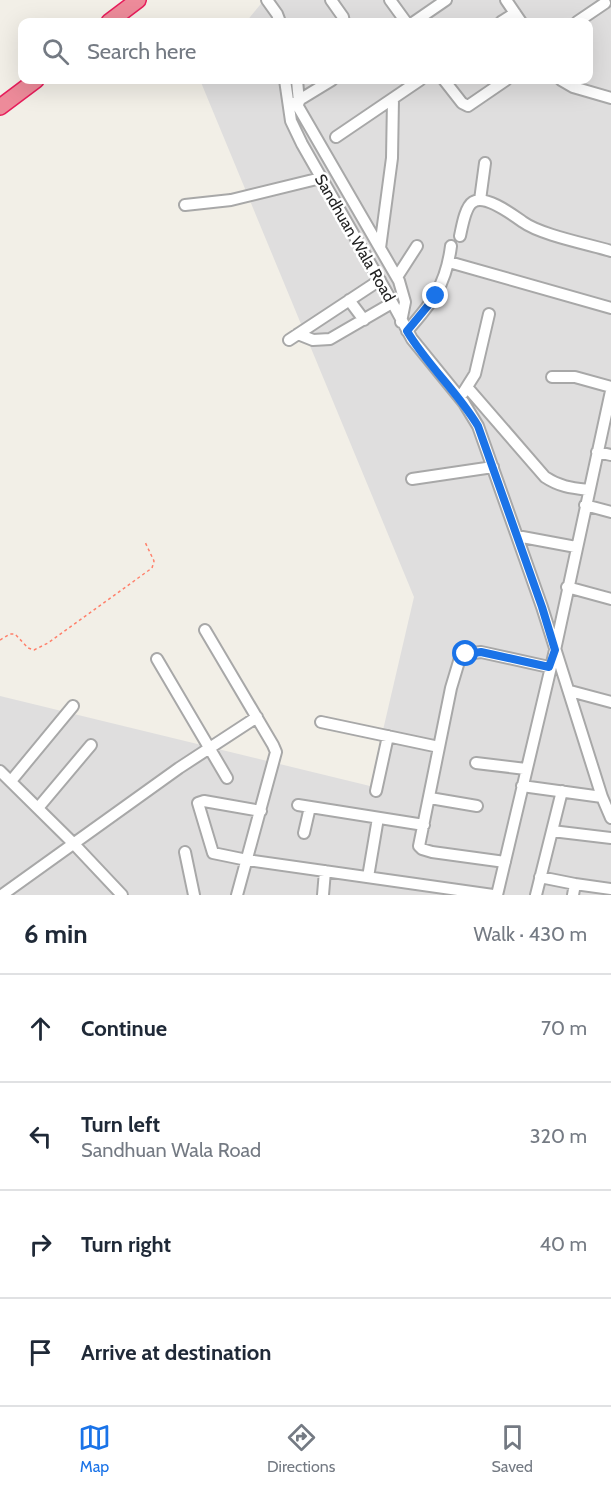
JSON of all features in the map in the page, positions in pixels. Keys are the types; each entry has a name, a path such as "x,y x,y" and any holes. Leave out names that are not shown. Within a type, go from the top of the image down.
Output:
{"highway":[{"path":"113,18 128,3"},
{"path":"0,107 31,84"}],"street":[{"path":"267,0 278,18"},
{"path":"331,0 343,18"},
{"path":"390,0 403,18"},
{"path":"420,18 446,0"},
{"path":"506,0 518,18"},
{"path":"584,18 606,5"},
{"name":"Sandhuan Wala Road","path":"286,84 294,104 291,121 321,178 404,326 423,354 459,397 478,426 542,607 602,797 611,818"},
{"path":"296,84 294,104 402,288 405,302 404,326"},
{"path":"294,104 326,84"},
{"path":"336,137 414,84"},
{"path":"447,84 462,104 468,106 500,84"},
{"path":"568,84 611,98"},
{"path":"380,248 392,158 393,99"},
{"path":"480,200 485,163"},
{"path":"185,205 231,200 321,178"},
{"path":"459,236 469,205 480,200 511,213 531,226 611,250"},
{"path":"397,277 417,246"},
{"path":"404,326 436,296 443,283 452,246"},
{"path":"449,262 611,308"},
{"path":"380,280 294,337 313,340 330,339 392,303"},
{"path":"349,300 363,320"},
{"path":"459,397 478,366 489,314"},
{"path":"261,811 204,801 198,804 213,853 247,861 495,895 505,862 549,667 555,650 611,389 575,377 552,377"},
{"path":"467,387 545,477 567,488 589,490"},
{"path":"597,452 611,455"},
{"path":"412,479 493,467"},
{"path":"585,505 611,512"},
{"path":"517,537 576,547"},
{"path":"567,587 611,599"},
{"path":"205,630 276,752 237,895"},
{"path":"505,862 422,849 420,843 457,664 466,654 481,652 549,667"},
{"path":"157,659 227,778"},
{"path":"570,691 611,702"},
{"path":"11,781 73,706"},
{"path":"1,895 209,748 257,717"},
{"path":"321,722 439,747"},
{"path":"376,791 388,736"},
{"path":"38,808 91,745"},
{"path":"476,763 526,769"},
{"path":"0,771 122,895"},
{"path":"522,786 602,797"},
{"path":"536,895 562,792"},
{"path":"430,798 477,806"},
{"path":"298,805 424,825"},
{"path":"304,833 310,807"},
{"path":"368,877 378,818"},
{"path":"552,831 611,838"},
{"path":"185,852 194,895"},
{"path":"323,895 325,871"},
{"path":"540,877 611,889"},
{"path":"573,895 575,884"}],"path":[{"path":"0,640 13,633 31,649 41,647 153,567 154,561 145,542"}],"shaded area":[{"path":"264,0 611,0 611,895 0,895 0,696 370,786 414,597 202,84 593,84 593,18 249,18"}],"route":[{"path":"436,296 407,331 464,403 478,426 555,650 549,667 481,652 466,654"}]}
